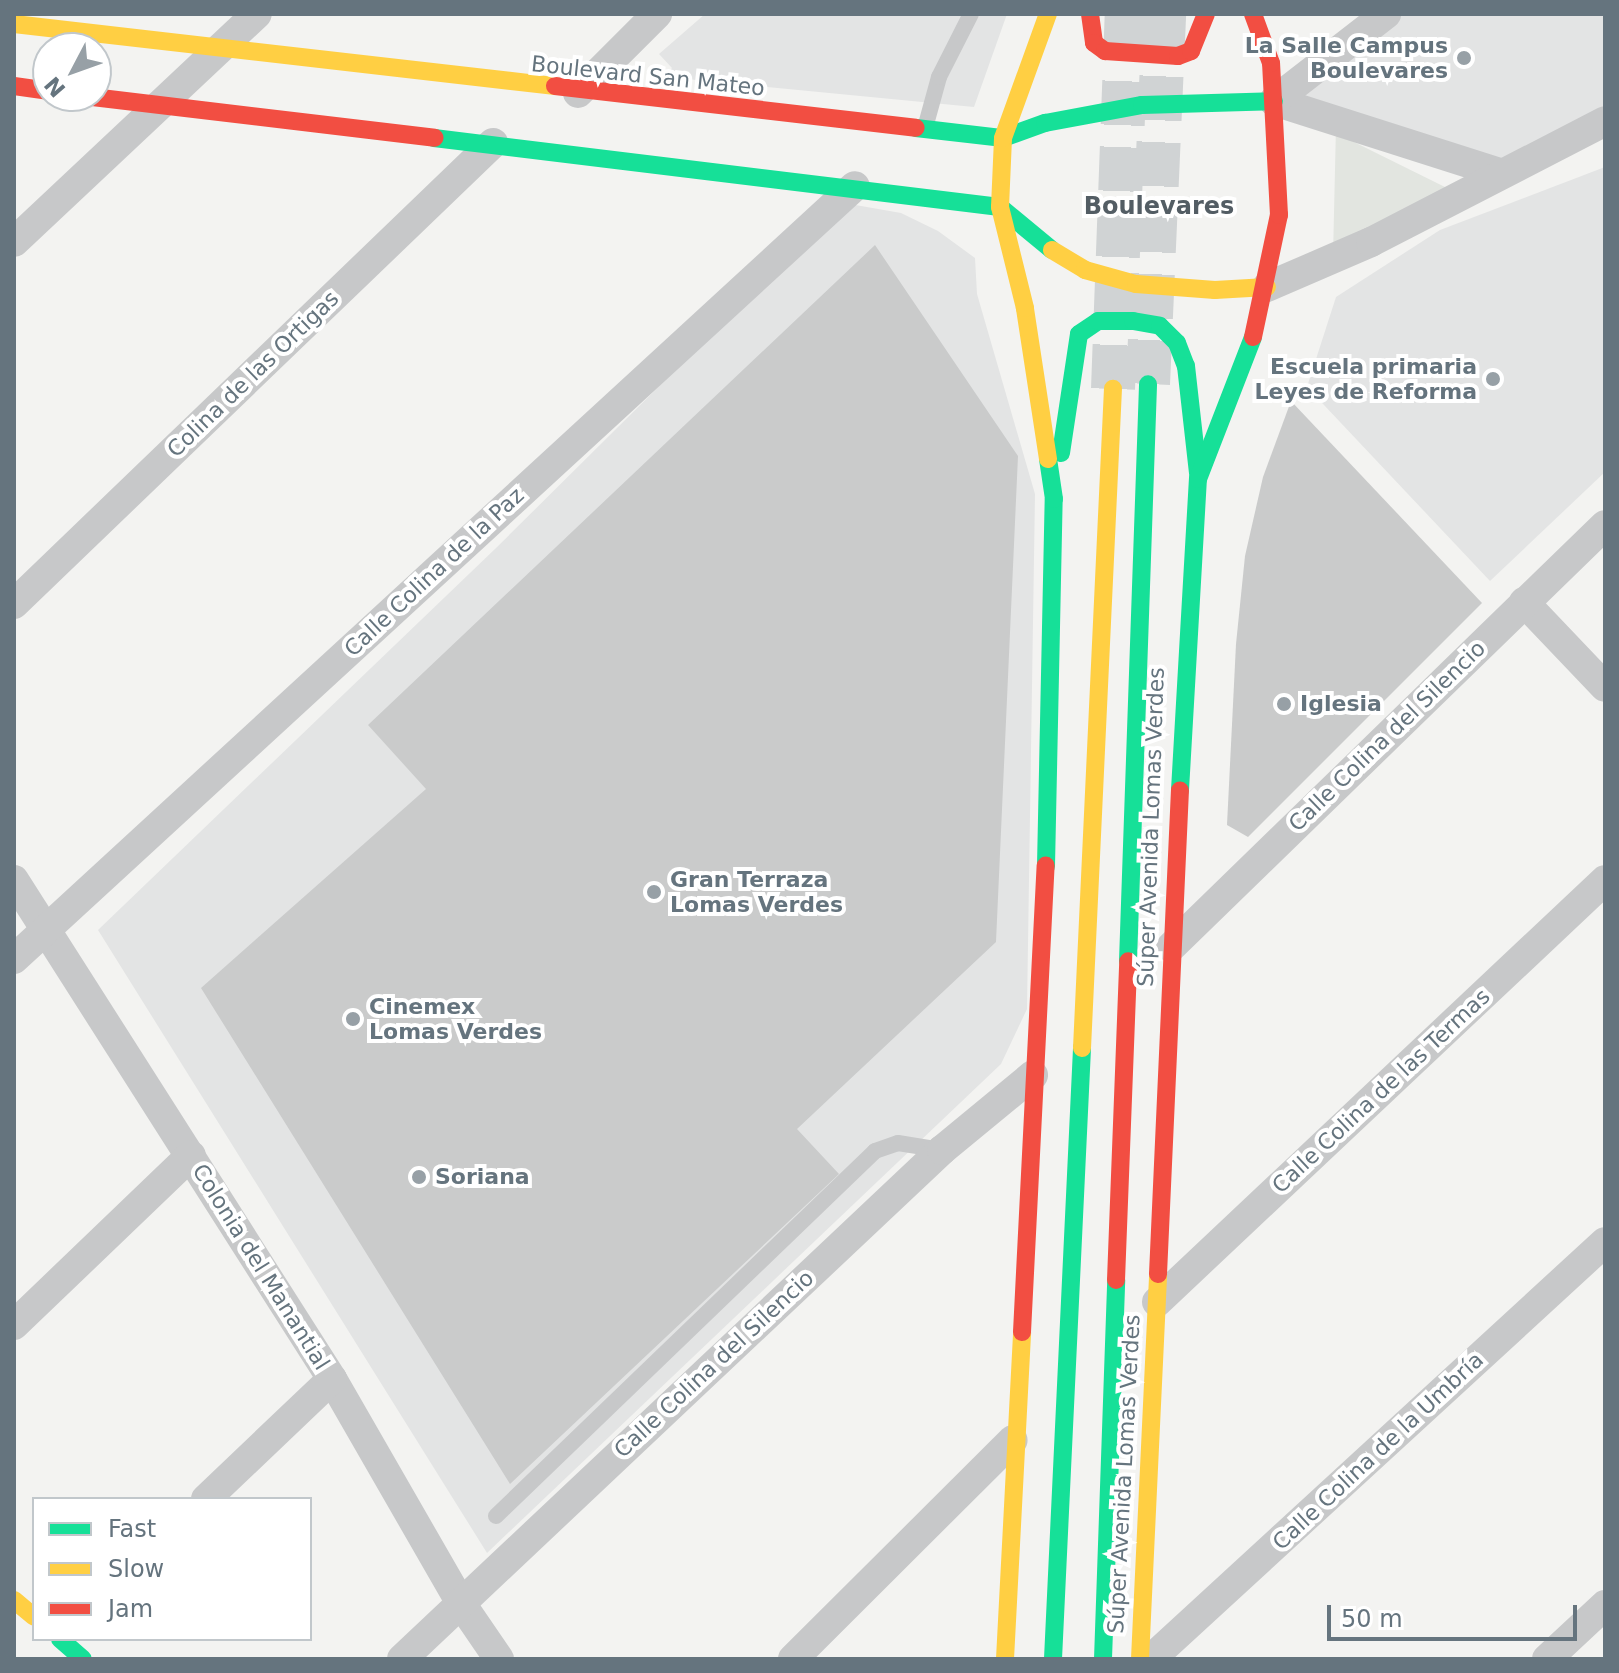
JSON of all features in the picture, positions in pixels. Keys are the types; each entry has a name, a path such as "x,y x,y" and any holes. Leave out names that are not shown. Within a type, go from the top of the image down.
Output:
{"main road":[{"path":"1048,14 1003,138 1000,207 1025,308 1054,499"},
{"path":"1090,14 1094,43 1105,51 1178,56 1191,51 1206,14"},
{"name":"Súper Avenida Lomas Verdes","path":"1140,1659 1183,638 1198,479 1267,287 1279,215 1271,63 1253,14"},
{"name":"Boulevard San Mateo","path":"14,24 578,93 1003,138 1075,116 1142,105 1274,101"},
{"path":"112,100 855,186 1000,207 1045,246 1085,270 1136,284 1215,290 1267,287"},
{"path":"1005,1659 1013,1440 1051,775 1054,499 1079,334 1098,321 1160,326 1177,343 1186,366 1198,479"},
{"name":"Súper Avenida Lomas Verdes","path":"1103,1659 1148,384"},
{"path":"1053,1659 1113,389"},
{"path":"14,1600 32,1615"},
{"path":"62,1641 83,1659"}],"street":[{"path":"14,242 257,14"},
{"path":"578,93 657,14"},
{"path":"1274,101 1386,14"},
{"path":"1274,101 1500,173"},
{"path":"1267,287 1371,242 1605,121"},
{"name":"Colina de las Ortigas","path":"14,604 493,143"},
{"name":"Calle Colina de la Paz","path":"14,959 855,186"},
{"name":"Calle Colina del Silencio","path":"1171,947 1605,525"},
{"path":"1524,602 1605,687"},
{"name":"Colonia del Manantial","path":"14,880 332,1379 460,1602 499,1659"},
{"name":"Calle Colina de las Termas","path":"1157,1302 1605,880"},
{"name":"Calle Colina del Silencio","path":"402,1659 942,1150 1033,1075"},
{"path":"14,1325 191,1155"},
{"name":"Calle Colina de la Umbría","path":"1151,1659 1605,1242"},
{"path":"208,1497 332,1379"},
{"path":"793,1659 1013,1440"},
{"path":"1547,1659 1605,1605"}],"lane":[{"path":"924,130 939,77 971,14"},
{"path":"496,1516 875,1151 898,1143 942,1150"}],"shaded area":[{"path":"705,14 1007,14 974,107 665,77 672,68 659,54"},
{"name":"La Salle Campus Boulevares","path":"1372,14 1605,14 1605,121 1500,173 1274,101"},
{"path":"1336,126 1354,142 1447,188 1333,256"},
{"path":"1605,167 1605,472 1490,581 1307,387 1336,297 1440,230"},
{"name":"Gran Terraza Lomas Verdes","path":"844,203 901,213 938,231 975,258 977,294 1035,494 1027,1009 1001,1064 487,1553 98,930 495,549"}],"building":[{"name":"Gran Terraza Lomas Verdes","path":"875,245 1018,456 996,942 797,1129 839,1174 510,1484 201,988 426,789 368,725"},
{"path":"1291,401 1482,603 1248,837 1227,825 1236,644 1245,556 1263,477"}],"tunnel":[{"path":"1113,389 1127,14"},
{"path":"1148,384 1164,14"}],"traffic: fast":[{"path":"916,128 1003,138 1045,123 1142,105 1274,101"},
{"path":"434,138 1000,207 1052,250"},
{"path":"1061,453 1079,334 1098,321 1133,321 1160,326 1177,343 1186,366 1198,473"},
{"path":"1180,790 1198,479 1253,337"},
{"path":"1128,961 1148,384"},
{"path":"1046,866 1054,499 1048,459"},
{"path":"1053,1659 1082,1048"},
{"path":"1103,1659 1116,1280"},
{"path":"62,1641 83,1659"}],"traffic: slow":[{"path":"1048,14 1003,138 1000,207 1025,308 1048,459"},
{"path":"14,24 555,86"},
{"path":"1052,250 1085,270 1136,284 1215,290 1267,287"},
{"path":"1082,1048 1113,389"},
{"path":"1140,1659 1158,1274"},
{"path":"1005,1659 1022,1332"},
{"path":"14,1600 32,1615"}],"traffic: jam":[{"path":"1090,14 1094,43 1105,51 1178,56 1191,51 1206,14"},
{"path":"1253,14 1271,63 1279,215 1253,337"},
{"path":"14,86 32,89"},
{"path":"555,86 916,128"},
{"path":"112,99 434,138"},
{"path":"1158,1274 1180,790"},
{"path":"1022,1332 1046,866"},
{"path":"1116,1280 1128,961"}],"place":[{"name":"La Salle Campus Boulevares","path":"1464,58"},
{"name":"Escuela primaria Leyes de Reforma","path":"1493,379"},
{"name":"Iglesia","path":"1284,704"},
{"name":"Gran Terraza Lomas Verdes","path":"654,892"},
{"name":"Cinemex Lomas Verdes","path":"353,1019"},
{"name":"Soriana","path":"419,1177"}],"district":[{"name":"Boulevares","path":"1159,207"}]}
